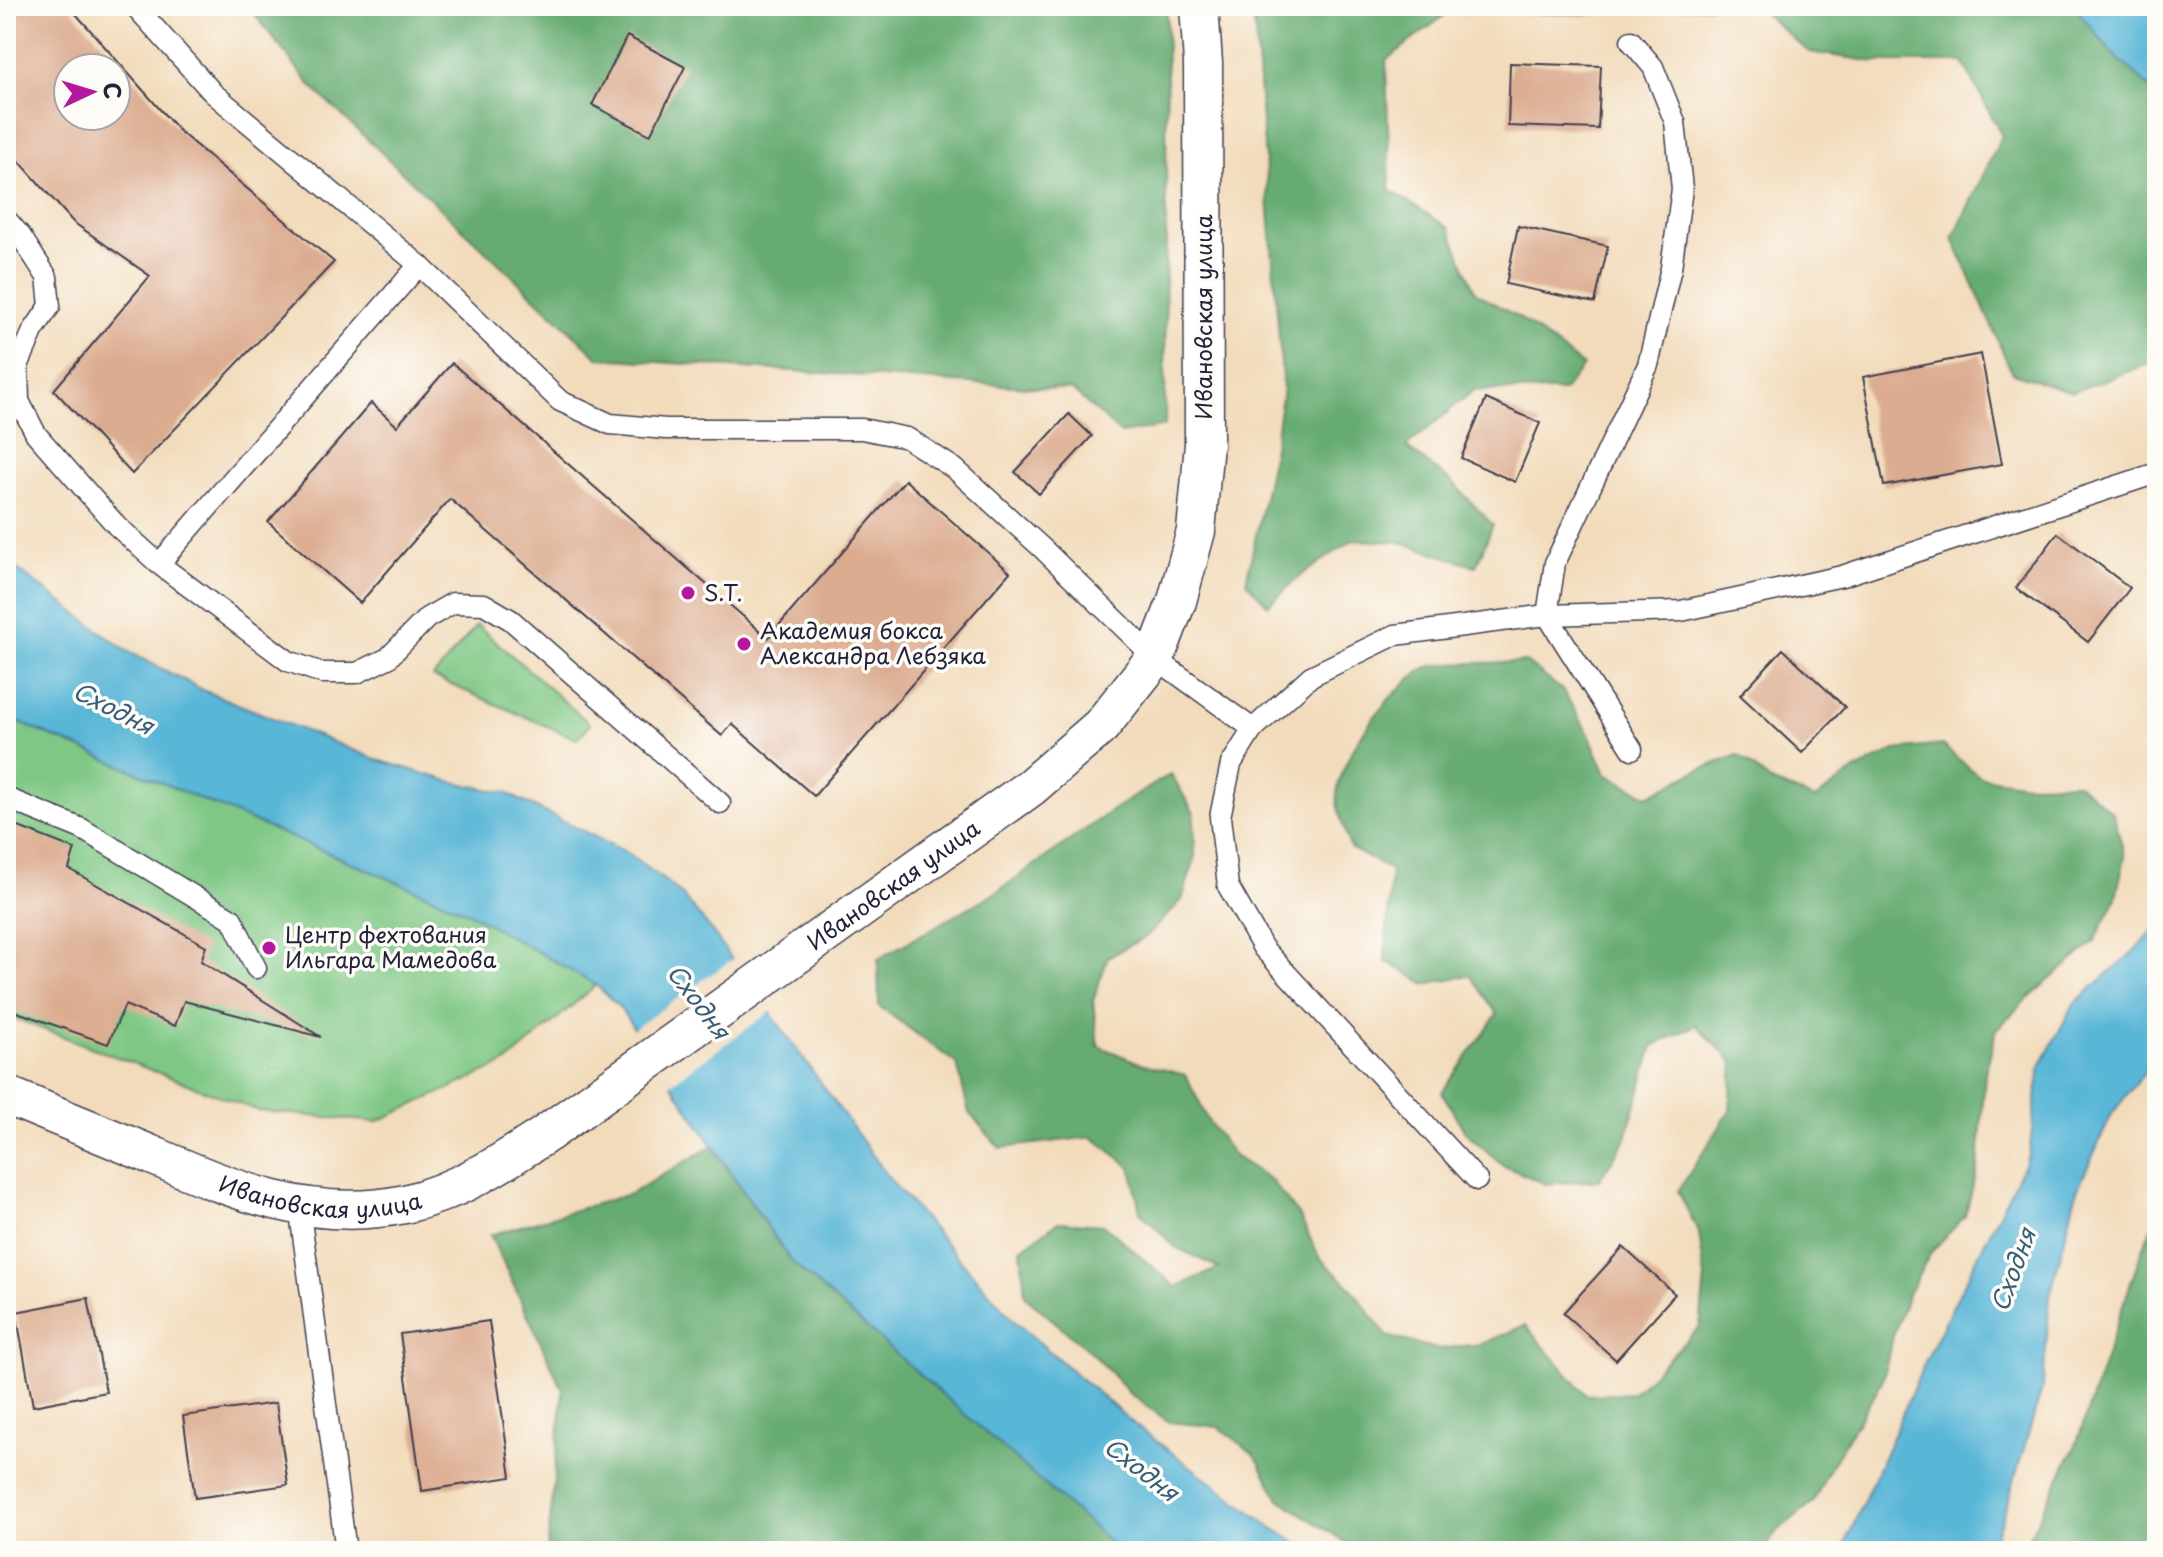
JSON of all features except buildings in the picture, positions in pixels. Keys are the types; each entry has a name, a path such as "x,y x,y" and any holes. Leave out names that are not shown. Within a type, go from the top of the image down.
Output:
{"street":[{"name":"Ивановская улица","path":"6,1095 239,1192 299,1206 355,1209 404,1204 445,1191 499,1165 1031,787 1101,726 1155,658 1177,601 1196,531 1204,444 1203,63 1199,6"}],"lane":[{"path":"135,6 213,93 419,265 560,401 610,424 666,429 862,429 907,438 955,469 1155,658 1253,729"},
{"path":"1631,41 1653,67 1675,122 1682,189 1671,268 1648,365 1555,563 1547,615 1632,749"},
{"path":"6,219 47,277 50,306 33,331 18,366 19,401 36,434 116,525 159,564 288,661 322,673 357,673 388,658 427,618 453,603 484,604 511,620 720,803"},
{"path":"159,564 419,265"},
{"path":"1477,1180 1263,948 1228,886 1220,817 1231,764 1253,729 1311,676 1395,635 1547,615 1681,611 1842,576 2157,473"},
{"path":"6,798 82,829 232,919 256,968"},
{"path":"299,1206 346,1551"}],"green space":[{"path":"248,6 1167,6 1165,426 1121,434 1072,390 599,358 312,87"},
{"path":"1253,6 1712,6 1581,14 1449,12 1386,60 1390,190 1449,228 1475,292 1521,319 1583,366 1564,391 1474,390 1406,447 1453,483 1493,525 1476,566 1400,542 1353,540 1300,576 1268,605 1246,582 1272,460 1283,389"},
{"path":"1755,6 2074,6 2111,52 2157,94 2157,361 2072,392 2012,373 1953,238 2002,136 1963,62 1876,62 1809,52"},
{"path":"477,625 590,724 577,739 433,677"},
{"path":"1526,662 1563,691 1589,734 1606,774 1648,796 1694,772 1738,755 1773,783 1815,799 1854,771 1895,750 1942,745 1980,777 2027,784 2078,783 2113,813 2125,857 2115,901 2094,942 1997,1029 1985,1073 1978,1168 1965,1216 1932,1251 1909,1292 1893,1336 1882,1382 1833,1462 1813,1502 1776,1532 1764,1551 1358,1550 1279,1499 1255,1455 1219,1427 1169,1422 1130,1394 1096,1357 1025,1296 1021,1249 1058,1222 1104,1225 1176,1287 1219,1268 1175,1247 1140,1212 1131,1167 1092,1137 1000,1148 969,1113 957,1064 879,1006 878,959 998,891 1114,809 1171,774 1194,813 1195,858 1182,900 1147,936 1108,957 1093,1001 1098,1046 1142,1064 1186,1075 1207,1119 1234,1156 1271,1180 1300,1217 1319,1257 1352,1289 1387,1336 1437,1349 1482,1344 1525,1325 1586,1395 1633,1393 1700,1327 1705,1277 1699,1233 1678,1191 1730,1111 1733,1062 1696,1025 1653,1046 1625,1141 1599,1180 1546,1184 1504,1166 1465,1132 1442,1092 1497,1014 1470,975 1426,984 1385,961 1391,870 1350,848 1337,800 1345,765 1356,745 1383,706 1414,676 1435,665"},
{"name":"Центр фехтования Ильгара Мамедова","path":"6,717 466,911 596,985 506,1063 376,1122 259,1111 6,1015"},
{"path":"712,1146 791,1261 1120,1551 547,1551 563,1390 490,1235 630,1194"},
{"path":"2157,1217 2157,1551 2022,1551 2076,1445 2144,1244"}],"water":[{"path":"2074,6 2157,6 2157,94 2111,52"},
{"name":"Сходня","path":"6,561 127,651 205,691 378,760 449,781 506,793 628,853 678,891 708,926 892,1182 1012,1319 1135,1425 1271,1527 1312,1551 1120,1551 791,1261 620,1008 596,985 466,911 6,717"},
{"name":"Сходня","path":"2157,927 2157,1056 2112,1114 2077,1190 2050,1296 2043,1385 1990,1551 1842,1551 1926,1360 2029,1154 2040,1066 2074,1004"}],"pier":[{"path":"736,957 774,1009 667,1086 631,1031"}],"place":[{"name":"S.T.","path":"688,593"},
{"name":"Академия бокса Александра Лебзяка","path":"744,644"},
{"name":"Центр фехтования Ильгара Мамедова","path":"269,948"}]}
